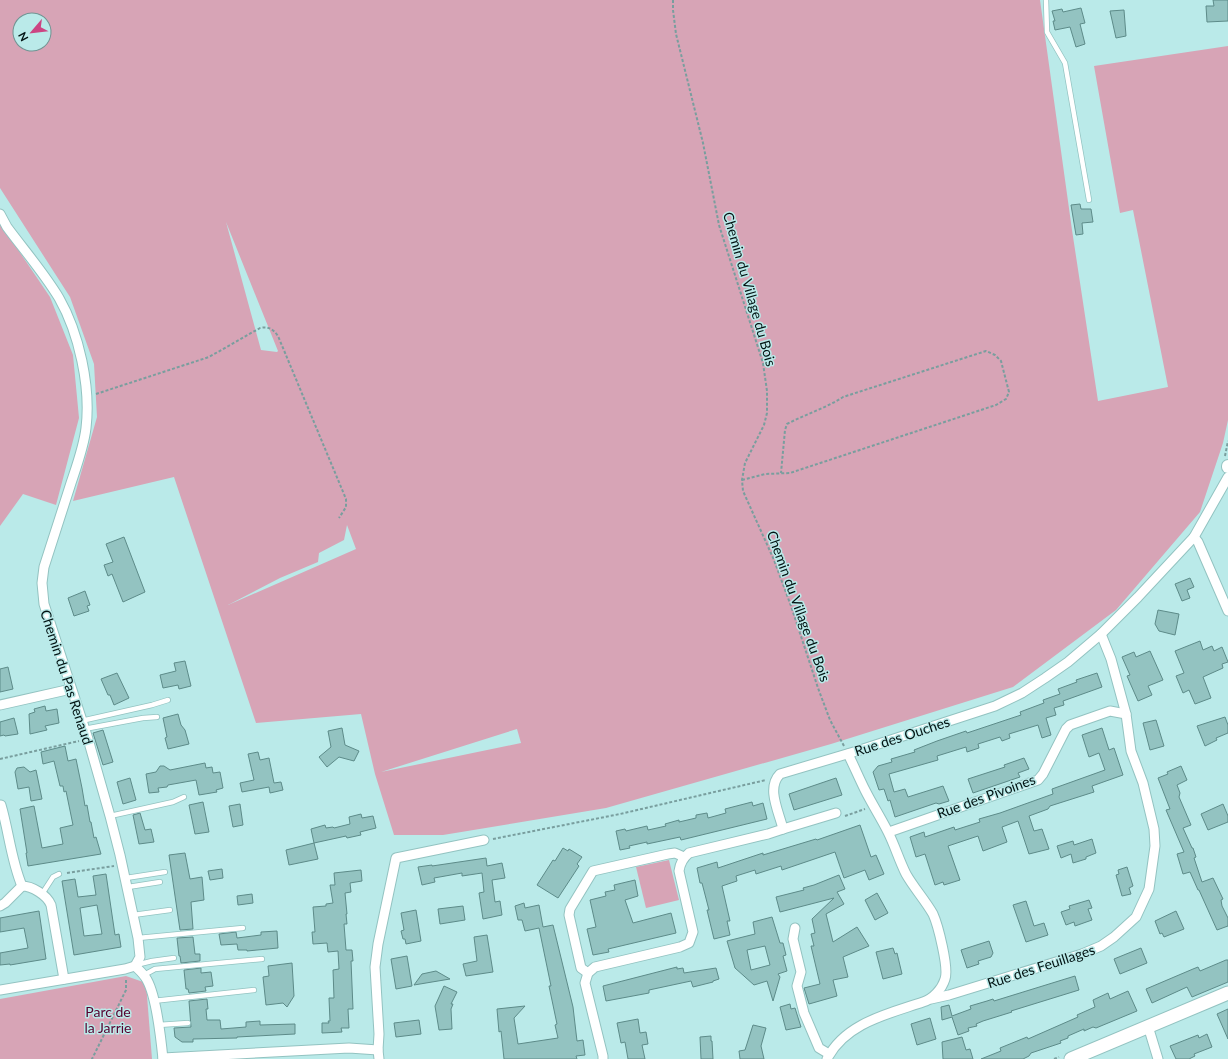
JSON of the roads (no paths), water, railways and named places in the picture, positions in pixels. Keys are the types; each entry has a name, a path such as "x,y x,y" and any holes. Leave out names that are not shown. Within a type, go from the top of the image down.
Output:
{"main road":[{"path":"1071,1059 1228,994"}],"street":[{"name":"Chemin du Pas Renaud","path":"0,214 7,227 59,298 70,319 80,354 87,394 86,428 80,455 44,567 42,583 47,617 88,739 123,864 138,938 140,957 135,966"},
{"name":"Rue des Ouches","path":"945,980 945,963 936,922 930,910 906,874 889,832 874,807 848,754 995,706 1022,693 1068,662 1101,634 1194,537 1228,477"},
{"path":"1194,537 1198,542 1228,611"},
{"name":"Rue des Feuillages","path":"931,999 959,992 1082,954 1101,946 1114,938 1136,917 1149,889 1155,846 1155,835 1143,783 1130,751 1126,714 1101,634"},
{"path":"0,705 71,689"},
{"name":"Rue des Pivoines","path":"889,832 1038,780 1043,774 1066,729 1070,725 1110,711 1126,714"},
{"path":"783,829 773,790 777,777 780,774 848,754"},
{"path":"1,806 17,875 22,886"},
{"path":"603,1059 585,983 588,973 595,967 680,947 689,943 693,932 679,871 680,864 684,857 689,853 768,834 836,813"},
{"path":"0,990 125,969 135,966 144,975 148,982 158,1026 163,1058 349,1048 378,1054 379,1034 375,967 378,944 396,858 484,840"},
{"path":"588,973 580,968 569,916 570,909 593,871 668,854 675,853 684,857"},
{"path":"22,886 26,886 42,894 49,900 64,979"},
{"path":"0,906 22,886"},
{"path":"795,928 793,939 801,972 797,986 804,1012 819,1048 828,1057 839,1042 852,1031 866,1022 883,1015 931,999 945,980 959,992"},
{"path":"1148,1026 1158,1059"}],"lane":[{"path":"1046,0 1047,32 1065,62 1089,200"},
{"path":"83,725 168,700"},
{"path":"83,725 157,717"},
{"path":"110,816 173,802 184,797"},
{"path":"126,878 165,872"},
{"path":"42,894 54,877 59,874"},
{"path":"128,888 160,882"},
{"path":"133,915 170,910"},
{"path":"138,938 243,928"},
{"path":"135,966 152,961 174,958"},
{"path":"144,975 155,969 262,959"},
{"path":"153,1001 254,990"},
{"path":"158,1026 188,1023"}],"park label":[{"name":"Parc de la Jarrie","path":"108,1020"}]}
